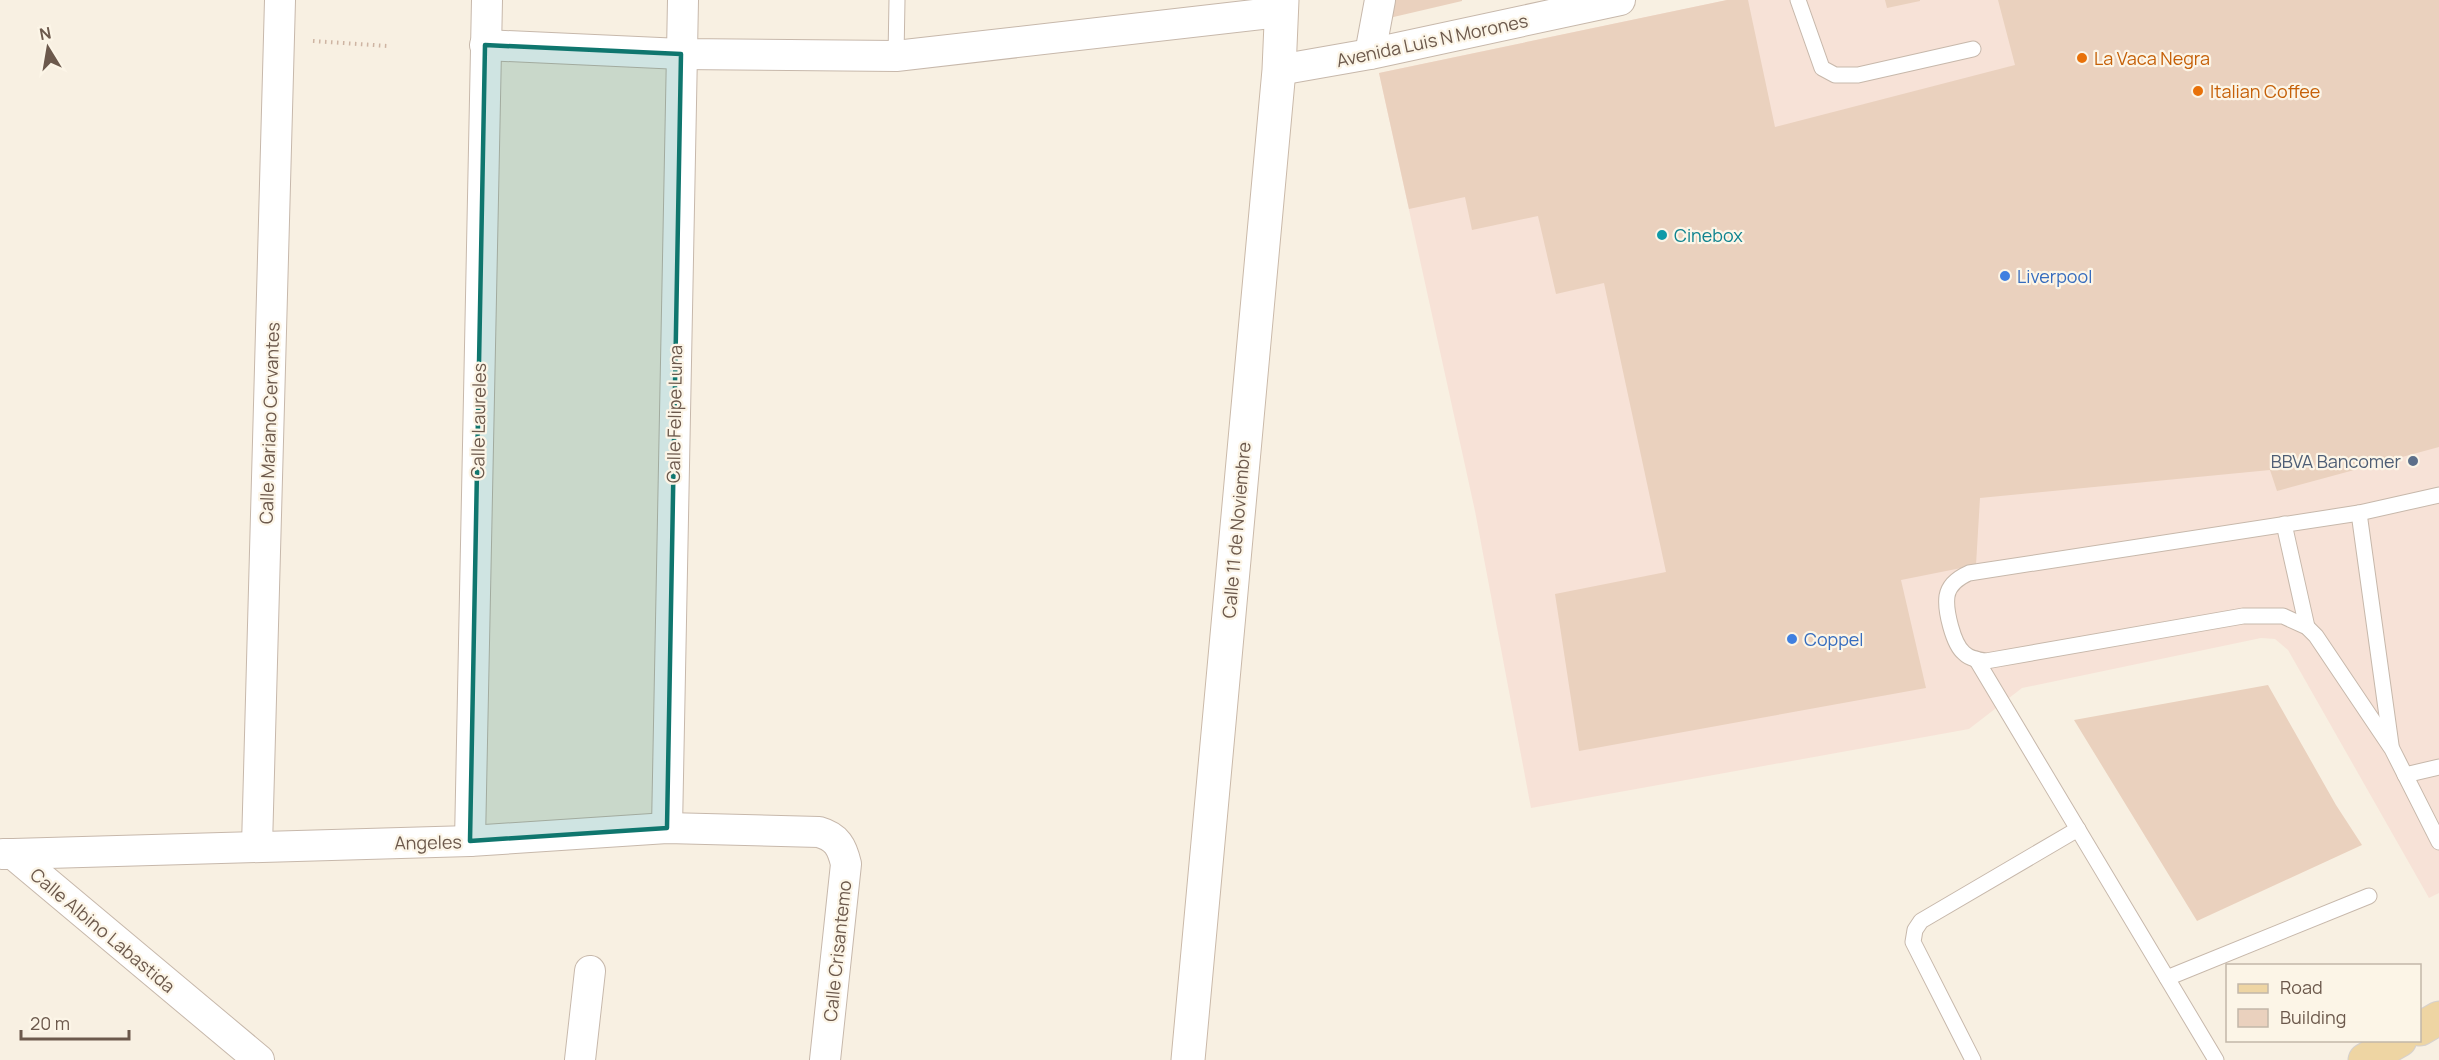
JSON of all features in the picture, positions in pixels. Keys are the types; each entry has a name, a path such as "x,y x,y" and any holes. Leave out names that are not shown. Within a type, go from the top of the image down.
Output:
{"main road":[{"path":"2421,1028 2439,1018"}],"street":[{"name":"Calle Mariano Cervantes","path":"257,846 280,0"},
{"name":"Calle Laureles","path":"470,841 487,0"},
{"name":"Calle Felipe Luna","path":"667,828 683,0"},
{"path":"1370,54 1380,0"},
{"name":"Avenida Luis N Morones","path":"1280,70 1370,54 1620,0"},
{"path":"485,45 681,54 896,56 1281,6"},
{"name":"Calle 11 de Noviembre","path":"1188,1060 1280,70 1281,6"},
{"name":"Angeles","path":"6,854 470,841 667,828 819,832 830,835 839,844"},
{"name":"Calle Crisantemo","path":"825,1060 846,864 839,844"},
{"name":"Calle Albino Labastida","path":"6,854 259,1060"},
{"path":"580,1060 590,971"}],"lane":[{"path":"896,56 897,0"},
{"path":"1798,0 1822,68 1835,75 1870,73 1973,49"},
{"path":"2439,495 2359,513 2106,551 1961,577 1954,582 1947,597 1952,635 1962,652 1976,659 1998,661 2243,616 2283,616 2307,627 2316,636 2392,749 2439,842"},
{"path":"2359,513 2392,749"},
{"path":"2284,524 2307,627"},
{"path":"1976,659 2216,1060"},
{"path":"2405,775 2439,767"},
{"path":"1973,1060 1913,942 1915,930 1921,921 2078,829"},
{"path":"2167,978 2369,896"}],"path":[{"path":"279,39 388,46"}],"highlighted area":[{"path":"485,45 681,54 667,828 470,841"}],"shaded area":[{"path":"1727,0 2439,0 2439,893 2429,898 2288,650 2275,639 2261,638 2022,688 1969,729 1531,808 1475,511 1379,73"}],"building":[{"path":"1388,0 1462,0 1462,1 1385,19"},
{"path":"1727,0 1748,0 1775,127 2015,65 1998,0 2439,0 2439,447 2277,491 2270,470 1980,498 1976,565 1901,580 1926,688 1579,751 1555,594 1666,572 1604,283 1556,294 1538,216 1472,230 1465,197 1409,209 1379,73"},
{"path":"1885,0 1920,0 1920,1 1887,8"},
{"path":"2268,685 2336,805 2362,845 2197,921 2074,720"}],"place":[{"name":"La Vaca Negra","path":"2082,58"},
{"name":"Italian Coffee","path":"2198,91"},
{"name":"Cinebox","path":"1662,235"},
{"name":"Liverpool","path":"2005,276"},
{"name":"BBVA Bancomer","path":"2413,461"},
{"name":"Coppel","path":"1792,639"}]}
